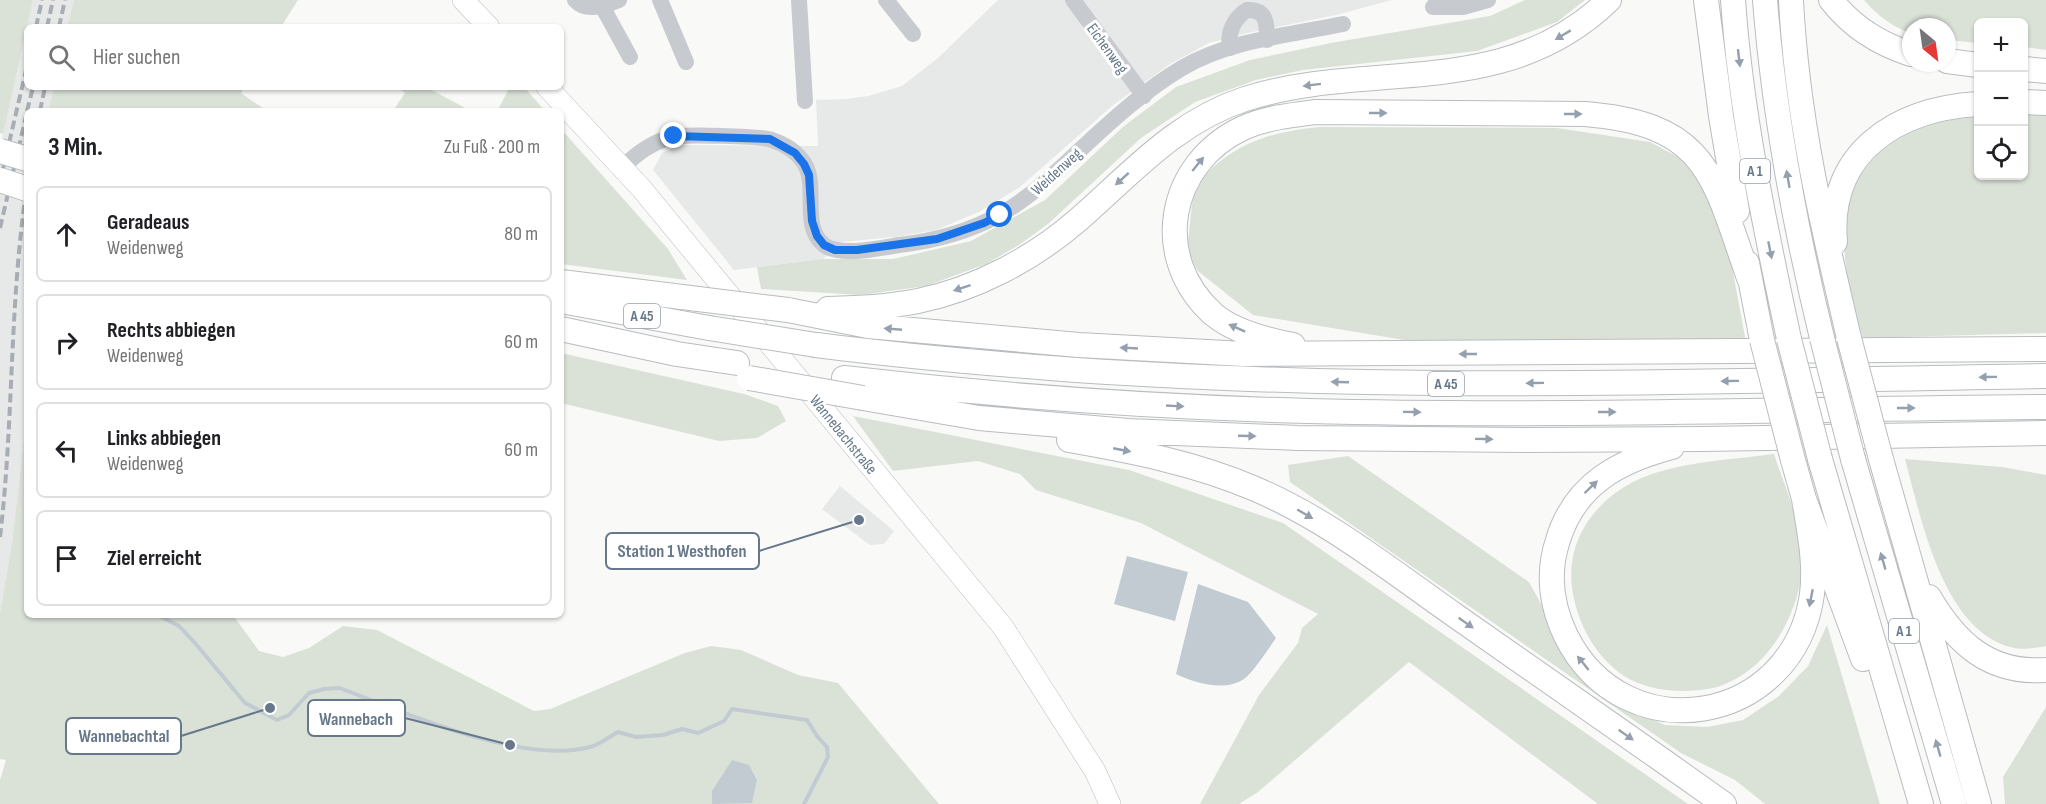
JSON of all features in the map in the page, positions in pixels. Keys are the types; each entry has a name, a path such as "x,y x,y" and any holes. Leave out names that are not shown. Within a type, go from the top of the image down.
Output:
{"highway":[{"path":"788,310 876,307 918,301 981,281 1026,257 1067,228 1165,141 1198,119 1245,99 1300,86 1447,72 1510,58 1534,50 1572,30 1609,0"},
{"path":"1706,0 1721,116 1749,278 1762,340 1793,460 1804,499 1865,667 1899,730"},
{"name":"A 1","path":"1732,0 1745,111 1789,339 1820,459 1921,804"},
{"name":"A 1","path":"1765,0 1775,104 1804,265 1853,459 1954,804"},
{"path":"1791,0 1800,97 1811,173 1840,302 1907,553 1979,804"},
{"path":"1832,0 1851,22 1888,46 1902,51"},
{"path":"1956,62 1974,64"},
{"path":"2028,69 2046,71"},
{"path":"2028,102 2046,102"},
{"path":"1840,302 1834,234 1840,188 1848,169 1861,152 1876,139 1908,121 1936,111 1974,105"},
{"path":"1376,354 1303,347 1259,337 1238,329 1214,315 1195,292 1179,263 1176,251 1177,206 1182,189 1192,171 1203,157 1228,136 1259,122 1314,112 1585,114 1614,116 1635,121 1654,127 1685,146 1705,168 1722,198 1749,278"},
{"path":"0,151 24,158"},
{"path":"0,180 24,188"},
{"path":"564,282 788,310 868,326 1079,345 1244,354 2044,349"},
{"name":"A 45","path":"564,302 816,345 961,361 1131,374 1360,383 1486,384 2046,376"},
{"name":"A 45","path":"564,330 743,370 1011,396 1205,408 1310,411 1565,412 2046,407"},
{"path":"743,370 863,398 980,418 1128,431 1298,438 1528,440 2046,433"},
{"path":"980,418 1158,457 1234,480 1287,503 1387,567 1724,804"},
{"path":"2007,434 2046,444"},
{"path":"1703,439 1644,454 1611,470 1595,483 1574,507 1558,537 1551,572 1553,601 1558,619 1574,651 1595,678 1622,696 1652,706 1687,711 1722,705 1740,698 1765,681 1789,654 1800,634 1812,595 1814,573 1804,499"},
{"path":"1907,553 1942,619 1949,629 1971,649 1986,659 2013,668 2029,671 2046,670"}],"main road":[{"path":"463,0 486,24"},
{"name":"Wannebachstraße","path":"550,90 623,167 1003,627 1095,771 1110,804"}],"street":[{"path":"575,0 578,4 591,8 619,0"},
{"path":"660,0 686,62"},
{"path":"799,0 805,101"},
{"path":"886,0 913,34"},
{"name":"Eichenweg","path":"1073,0 1144,96"},
{"path":"1433,8 1463,7 1488,0"},
{"path":"602,6 630,57"},
{"path":"1230,48 1228,38 1230,32 1238,16 1247,10 1258,11 1265,18 1267,40"},
{"name":"Weidenweg","path":"623,167 640,151 674,136 770,139 795,153 808,170 811,183 812,221 817,236 824,245 835,250 857,250 937,239 972,228 1017,204 1043,185 1110,123 1182,68 1205,56 1230,48 1343,24"}],"shaded area":[{"path":"0,0 33,0 28,24 24,24 24,40 3,134 0,133"},
{"path":"33,0 74,0 68,24 28,24"},
{"path":"74,0 298,0 283,24 68,24"},
{"path":"998,0 1392,0 1209,43 1170,64 1112,106 1020,187 979,212 936,230 842,242 823,259 734,270 653,170 662,153 680,145 818,146 816,100 868,96 902,86 938,58"},
{"path":"1525,0 1585,0 1557,22 1477,51 1303,70 1256,80 1195,102 1141,138 1048,224 1019,245 986,264 926,286 861,295 761,289 757,267 823,259 893,259 971,241 1045,200 1124,126 1176,87 1250,60 1331,43 1490,16"},
{"path":"1864,0 2046,0 2046,50 2028,48 2028,18 1974,18 1974,43 1956,41 1956,18 1902,18 1902,29 1885,20"},
{"path":"24,40 24,90 53,90 49,108 24,108 24,438 12,543 0,612 0,146"},
{"path":"53,90 242,90 241,93 263,108 49,108"},
{"path":"401,90 432,90 465,108 395,108 405,93"},
{"path":"508,90 527,90 542,108 499,108"},
{"path":"2028,115 2046,115 2046,333 1863,338 1850,291 1844,243 1846,214 1853,189 1866,168 1882,151 1903,137 1951,120 1974,117 1974,180 2028,180"},
{"path":"1320,127 1557,128 1650,142 1678,157 1698,176 1726,235 1746,342 1422,343 1253,315 1198,271 1187,251 1194,185 1222,160 1247,144 1295,130"},
{"path":"564,132 668,249 687,280 564,264"},
{"path":"564,354 744,394 778,406 786,421 757,438 719,441 564,404"},
{"path":"853,416 1129,470 1283,523 1688,804 1598,804 1409,662 1258,792 1239,804 1200,804 1259,695 1298,643 1302,628 1318,614 1141,523 1036,490 1020,474 978,461 893,471"},
{"path":"24,438 24,618 235,618 259,651 283,657 309,648 343,626 377,630 534,711 550,709 685,653 711,646 741,650 798,675 838,683 939,804 0,804 0,780 6,760 0,759 0,612 12,543"},
{"path":"1774,454 1799,528 1803,558 1802,573 1793,609 1775,642 1750,670 1717,687 1690,691 1666,690 1630,680 1605,660 1590,640 1584,629 1573,594 1571,572 1574,552 1591,517 1604,502 1620,490 1638,479 1658,472 1701,463"},
{"path":"1348,456 1529,582 1576,667 1637,712 1665,725 1707,727 1743,720 1779,696 1808,666 1827,625 1880,804 1765,804 1735,780 1681,753 1290,482 1288,465"},
{"path":"1905,459 2002,467 2046,475 2046,646 2014,648 1990,638 1969,620 1953,597 1939,570 1928,541"},
{"path":"840,486 894,531 884,544 867,543 822,509"},
{"path":"1127,556 1188,572 1175,621 1114,604"},
{"path":"1198,584 1248,602 1276,638 1252,671 1236,683 1210,685 1176,674"},
{"path":"2046,707 2046,804 2005,804 2003,777"},
{"path":"732,760 749,765 757,780 752,803 712,804 712,791"}],"waterway":[{"path":"164,618 179,626 245,703 277,720 289,715 309,693 340,688 464,734 531,749 562,751 590,747 618,732 636,737 663,735 682,729 698,733 724,721 732,709 807,720 827,747 828,757 804,804"}],"railway":[{"path":"37,24 42,0"},
{"path":"48,24 53,0"},
{"path":"60,24 65,0"},
{"path":"0,182 24,79"},
{"path":"28,108 32,90"},
{"path":"41,108 44,90"},
{"path":"0,228 24,125"},
{"path":"0,537 8,450 17,274 24,208"}],"place":[{"name":"Station 1 Westhofen","path":"859,520"},
{"name":"Wannebachtal","path":"270,708"},
{"name":"Wannebach","path":"510,745"}],"route":[{"path":"674,136 770,139 795,153 808,170 811,183 812,221 819,241 835,250 857,250 937,239 1000,215"}]}
